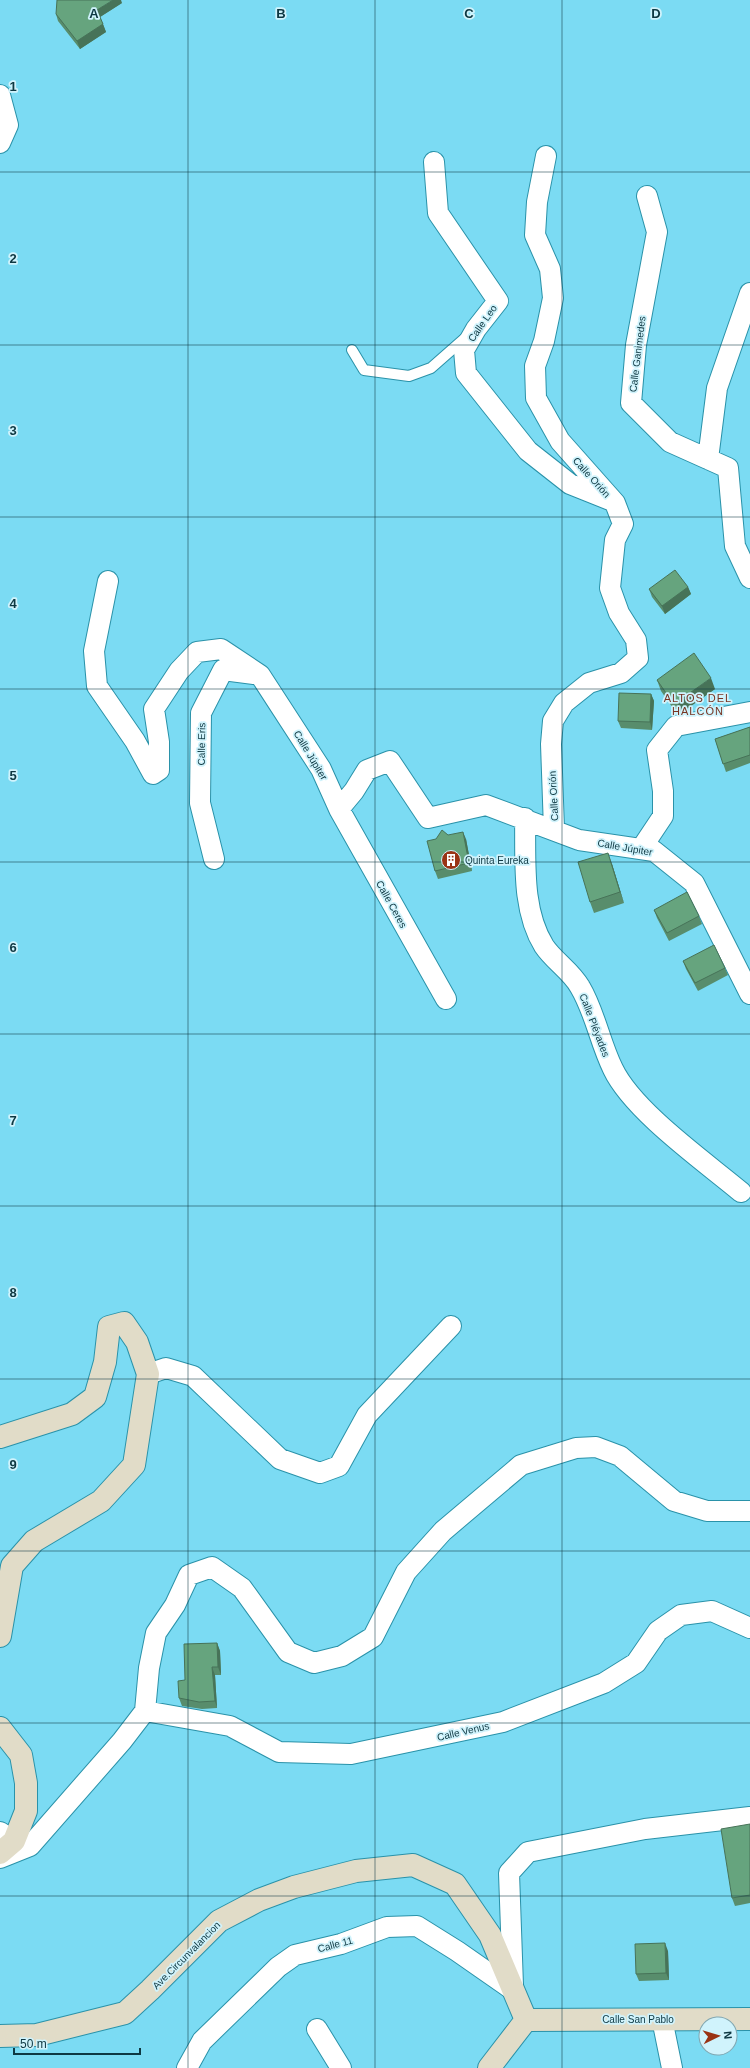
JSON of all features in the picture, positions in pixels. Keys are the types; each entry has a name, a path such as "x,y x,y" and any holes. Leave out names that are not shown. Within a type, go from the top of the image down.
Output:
{"street":[{"path":"0,95 8,125 0,143"},
{"name":"Calle Orión","path":"546,156 537,202 535,235 550,270 553,298 544,341 535,366 536,398 560,441 615,503 623,524 615,540 610,588 619,613 636,640 638,658 621,673 589,683 564,703 553,721 551,744 554,829"},
{"name":"Calle Leo","path":"434,162 438,213 498,301 476,329 464,350 466,373 528,451 570,484 615,503"},
{"name":"Calle Ganimedes","path":"647,196 658,232 636,345 631,403 670,442 728,468 735,546 750,578"},
{"path":"708,459 717,388 750,293"},
{"name":"Calle Júpiter","path":"108,581 94,651 97,686 135,741 153,774 159,770 159,742 154,709 179,671 197,652 221,649 260,675 322,769 339,809 354,791 367,770 390,762 428,818 486,805 525,818 579,840 654,851 694,883 750,994"},
{"name":"Calle Eris","path":"214,859 200,803 201,712 224,670 260,675"},
{"path":"641,849 663,816 663,791 657,750 676,726 750,712"},
{"name":"Calle Ceres","path":"339,809 446,999"},
{"name":"Calle Pléyades","path":"525,818 526,887 534,923 544,946 580,986 613,1069 630,1094 662,1126 741,1192"},
{"path":"0,1437 72,1414 95,1397 105,1362 110,1327 124,1322 137,1342 148,1374 134,1465 101,1501 34,1541 12,1566 0,1636"},
{"path":"148,1374 166,1368 193,1376 280,1459 320,1473 339,1466 367,1415 451,1326"},
{"path":"0,1858 30,1846 122,1741 145,1711 149,1668 156,1633 175,1605 189,1575 212,1567 242,1588 288,1652 314,1663 342,1656 373,1637 406,1572 443,1531 521,1465 576,1448 596,1447 620,1456 674,1501 707,1511 750,1511"},
{"name":"Calle Venus","path":"145,1711 230,1726 279,1752 351,1754 504,1722 604,1683 636,1663 658,1631 681,1615 712,1611 750,1628"},
{"path":"0,1728 22,1755 26,1783 26,1810 5,1842"},
{"path":"513,1990 509,1873 528,1852 646,1829 750,1817"},
{"name":"Ave.Circunvalancion","path":"0,2036 37,2035 125,2013 156,1985 219,1921 259,1900 294,1887 356,1871 406,1866 413,1866 455,1884 490,1935 526,2020"},
{"name":"Calle 11","path":"187,2068 202,2041 278,1967 295,1954 341,1944 387,1927 417,1926 457,1951 513,1990"},
{"path":"662,2019 672,2068"},
{"name":"Calle San Pablo","path":"526,2020 750,2019"},
{"path":"489,2068 526,2020"},
{"path":"317,2029 341,2068"}],"lane":[{"path":"352,350 364,370 409,376 431,368 476,329"}],"building":[{"path":"57,0 113,0 97,10 103,24 77,41 56,14"},
{"path":"675,570 688,587 662,606 649,589"},
{"path":"694,653 711,678 677,702 673,703 657,680"},
{"path":"619,693 651,694 650,722 618,721"},
{"path":"750,727 750,755 723,764 715,739"},
{"name":"Quinta Eureka","path":"442,830 448,835 463,832 469,863 435,871 427,841 436,839"},
{"path":"608,853 620,892 590,902 578,862"},
{"path":"687,892 699,916 667,933 654,910"},
{"path":"714,945 725,968 695,983 683,961"},
{"path":"217,1643 218,1667 212,1667 215,1701 199,1702 179,1698 178,1681 185,1680 184,1644"},
{"path":"750,1824 750,1895 732,1898 721,1829"},
{"path":"665,1943 666,1973 636,1974 635,1944"}],"place":[{"name":"Quinta Eureka","path":"451,860"}],"district":[{"name":"ALTOS DEL HALCÓN","path":"698,704"}]}
